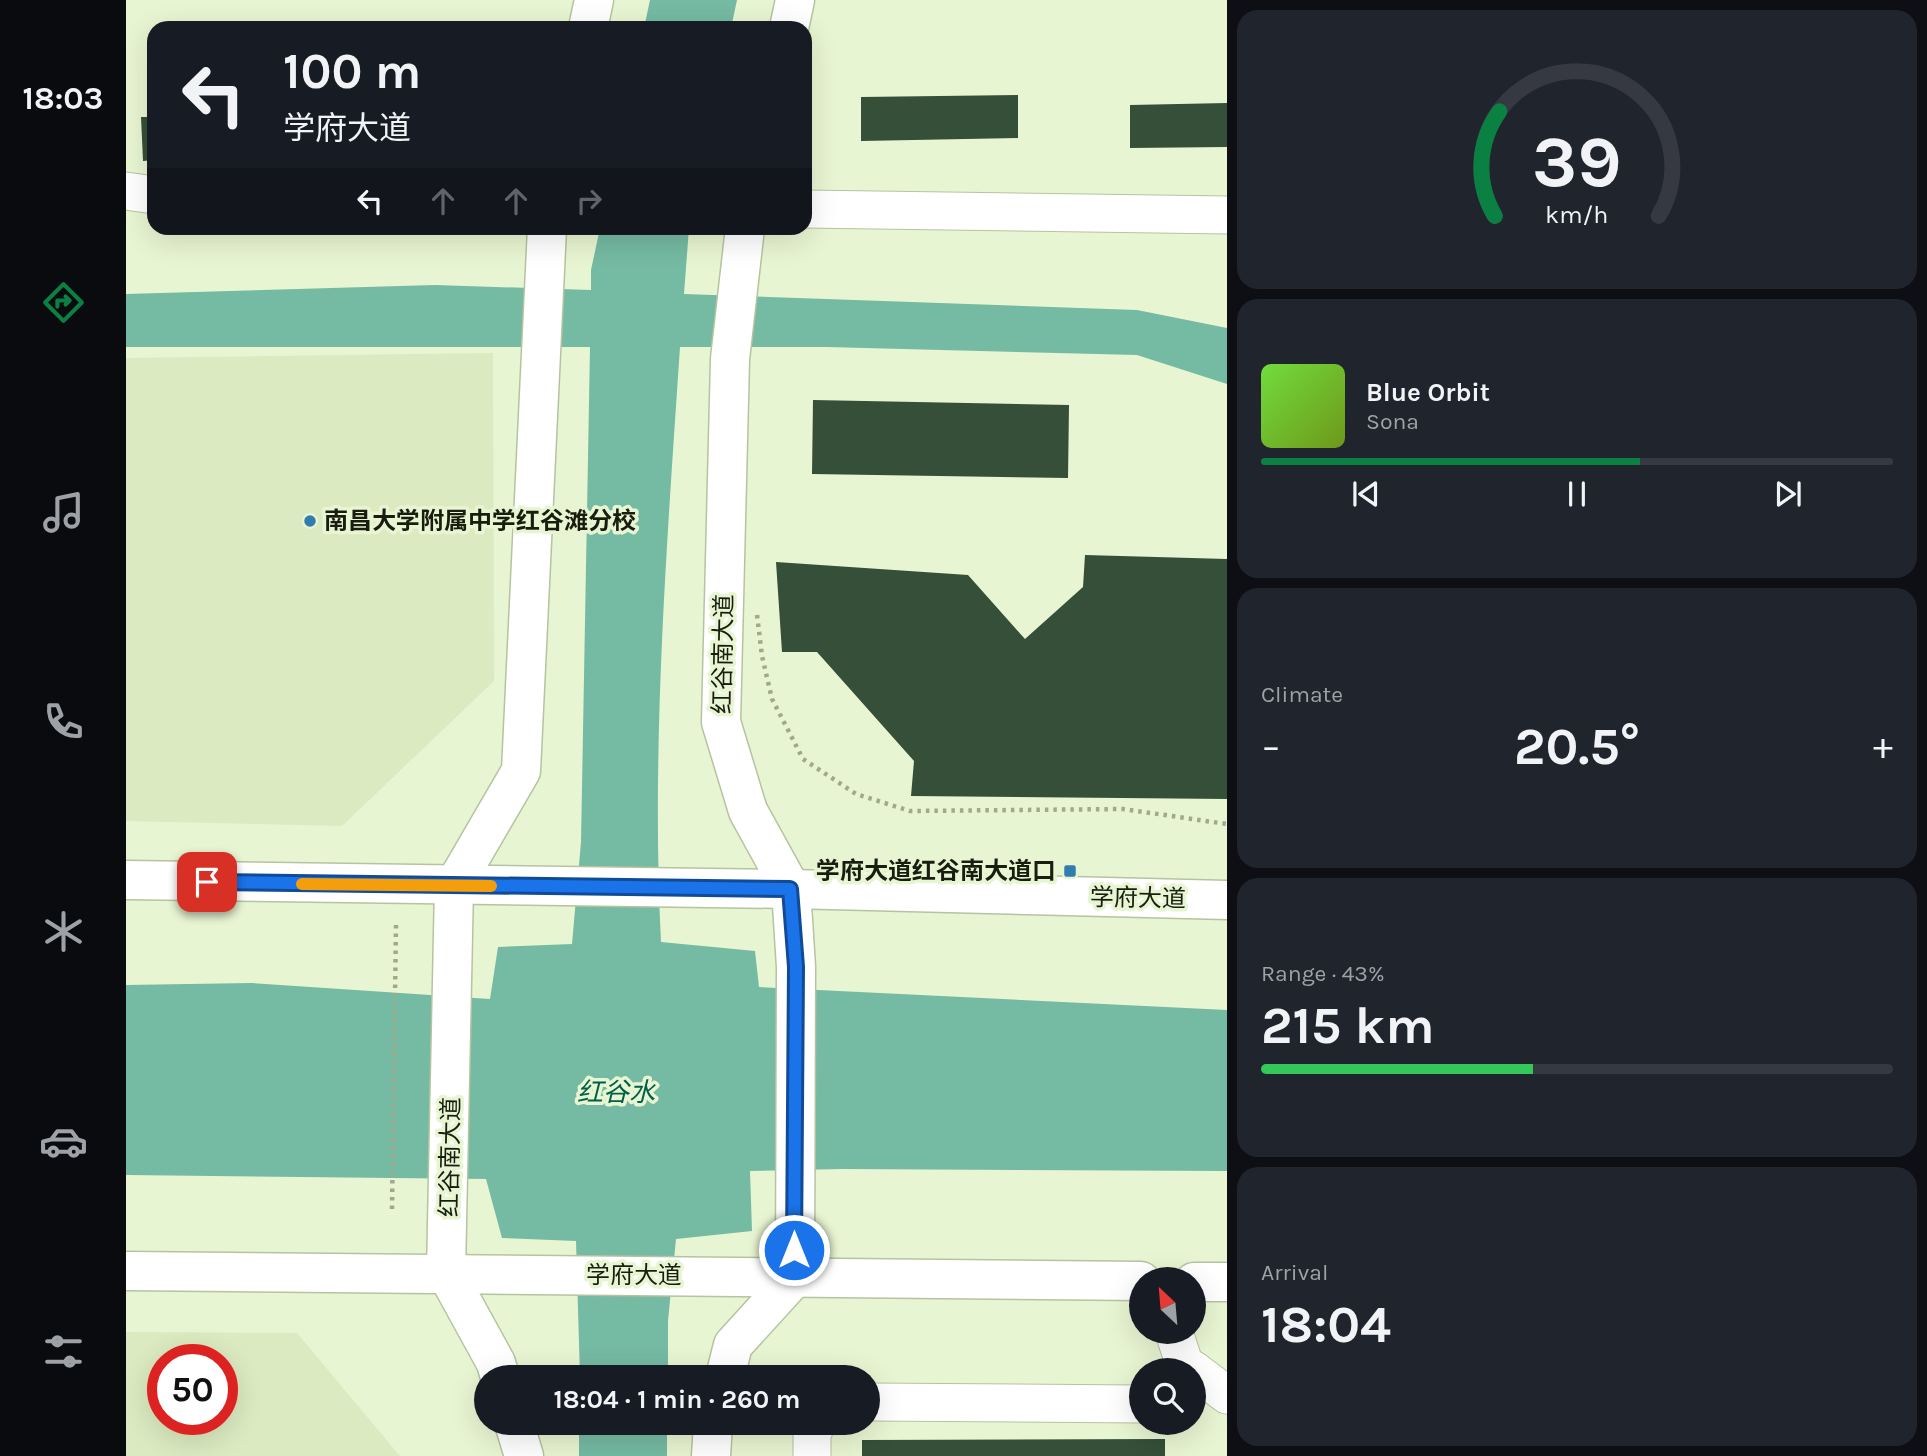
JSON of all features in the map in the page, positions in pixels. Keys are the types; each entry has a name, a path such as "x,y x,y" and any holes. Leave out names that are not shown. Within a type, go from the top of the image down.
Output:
{"main road":[{"path":"590,21 594,0"},
{"path":"790,21 795,0"},
{"path":"454,886 481,845 521,771 542,281 546,235"},
{"name":"红谷南大道","path":"744,235 730,359 721,722 748,811 790,889 796,967 795,1277"},
{"name":"学府大道","path":"126,880 790,889 1227,900"},
{"name":"红谷南大道","path":"446,1272 454,886"},
{"name":"学府大道","path":"126,1271 446,1272 1129,1282"},
{"path":"446,1272 497,1365"},
{"path":"728,1365 733,1345 795,1277"},
{"path":"1206,1282 1227,1282"},
{"path":"518,1435 524,1456"},
{"path":"711,1456 712,1435"}],"street":[{"path":"126,191 147,194"},
{"path":"812,209 1227,215"},
{"path":"1206,1380 1227,1395"},
{"path":"880,1402 1129,1404"},
{"path":"1206,1404 1227,1404"},
{"path":"812,1435 812,1456"}],"path":[{"path":"756,602 762,656 772,699 803,759 856,794 910,811 1123,809 1227,824"},
{"path":"391,1209 396,925"}],"shaded area":[{"name":"南昌大学附属中学红谷滩分校","path":"493,353 494,681 342,826 126,821 126,358"},
{"path":"126,1332 297,1333 400,1456 126,1456"}],"water":[{"path":"650,0 737,0 732,21 646,21"},
{"name":"红谷水","path":"598,235 688,235 684,294 1137,310 1227,328 1227,384 1137,355 827,347 680,347 662,644 658,868 661,942 755,951 759,987 1227,1010 1227,1171 750,1171 752,1231 676,1239 668,1321 668,1365 580,1365 576,1241 502,1238 486,1179 126,1175 126,985 252,983 490,999 498,947 572,944 581,842 590,347 126,347 126,294 435,285 591,290 591,270"},
{"path":"579,1435 667,1435 667,1456 579,1456"}],"building":[{"path":"1018,95 1018,138 861,141 861,97"},
{"path":"1227,103 1227,147 1130,148 1130,105"},
{"path":"141,117 147,117 147,161 143,161"},
{"path":"813,400 1069,405 1068,478 812,474"},
{"path":"1085,555 1227,559 1227,799 911,796 914,761 817,652 782,652 776,562 968,575 1025,639 1083,587"},
{"path":"1165,1439 1165,1456 862,1456 862,1440"}],"slow traffic":[{"path":"302,884 491,886"}],"place":[{"name":"南昌大学附属中学红谷滩分校","path":"310,521"},
{"name":"学府大道红谷南大道口","path":"1070,871"}],"route":[{"path":"207,882 790,889 796,967 794,1250"}]}
